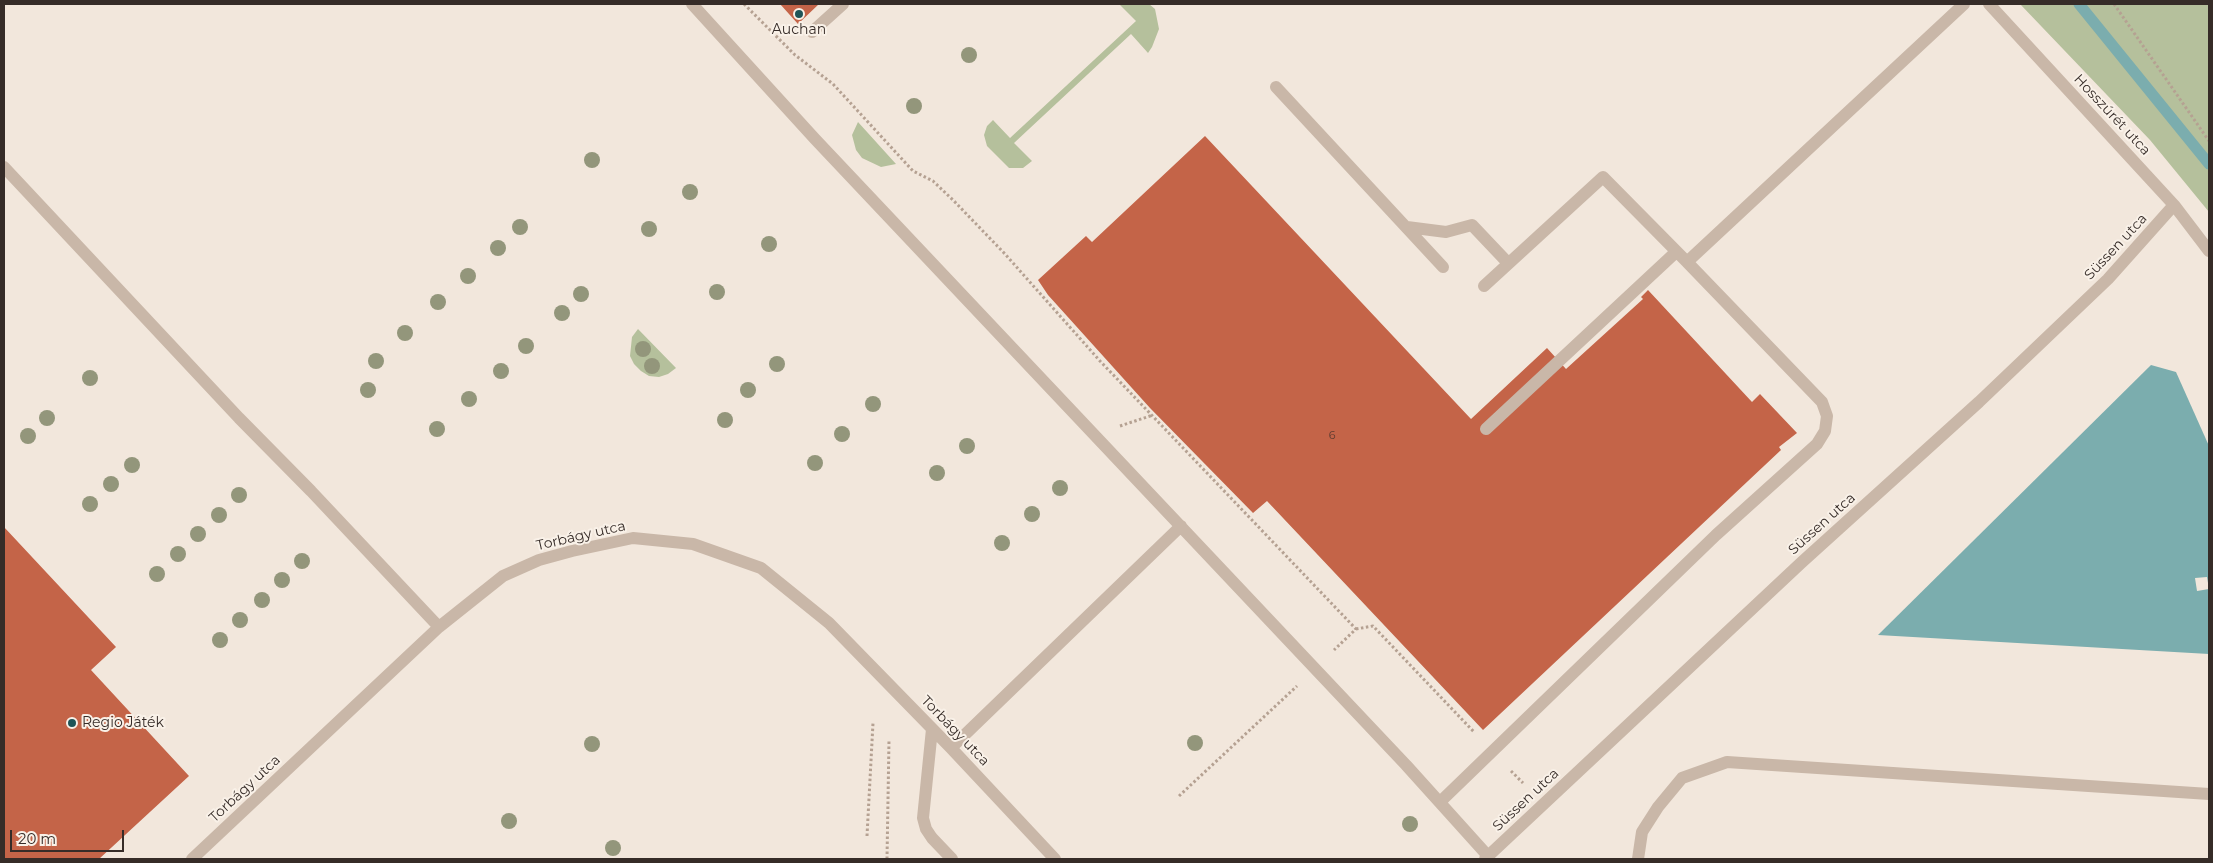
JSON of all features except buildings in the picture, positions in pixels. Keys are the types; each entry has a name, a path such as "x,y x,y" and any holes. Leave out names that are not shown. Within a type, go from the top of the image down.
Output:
{"street":[{"path":"692,4 815,139 1440,802 1486,858"},
{"path":"812,32 843,4"},
{"path":"1687,262 1964,4"},
{"name":"Hosszúrét utca","path":"1989,4 2174,205 2209,251"},
{"path":"1276,87 1444,267"},
{"path":"4,168 439,627"},
{"path":"1440,802 1716,535 1817,444 1825,431 1827,416 1822,402 1603,177 1484,286"},
{"name":"Süssen utca","path":"1486,858 1802,562 1993,389 2108,279 2174,205"},
{"path":"1407,227 1446,232 1472,226 1508,263"},
{"path":"1486,429 1676,252"},
{"path":"951,748 1181,526"},
{"name":"Torbágy utca","path":"192,859 439,627 503,576 539,560 572,550 633,538 693,544 761,568 829,623 951,748 1054,859"},
{"path":"932,729 923,818 929,834 952,859"},
{"path":"1638,859 1642,832 1658,807 1682,778 1726,762 2209,794"}],"path":[{"path":"744,4 795,55 833,84 914,171 932,181 1005,254 1100,361 1356,629"},
{"path":"2114,4 2209,141"},
{"path":"1179,796 1356,629 1373,626 1523,783"},
{"path":"867,836 873,723"},
{"path":"887,859 888,740"}],"green space":[{"path":"1119,4 1149,4 1155,9 1159,29 1148,53 1131,34 1014,143 1032,161 1023,168 1009,168 987,146 984,135 987,126 993,120 1010,138 1136,21"},
{"path":"2020,4 2209,4 2209,212 2150,140"},
{"path":"858,122 896,164 881,167 862,158 856,150 852,135"},
{"path":"638,329 676,368 668,374 659,377 649,376 634,364 630,356 632,337"}],"water":[{"path":"2151,365 2176,372 2209,446 2209,654 1878,635"}],"pier":[{"path":"2207,577 2209,589 2197,591 2195,578"}],"waterway":[{"path":"2079,4 2209,164"}],"place":[{"name":"Auchan","path":"799,14"},
{"name":"Regio Játék","path":"72,723"}]}
